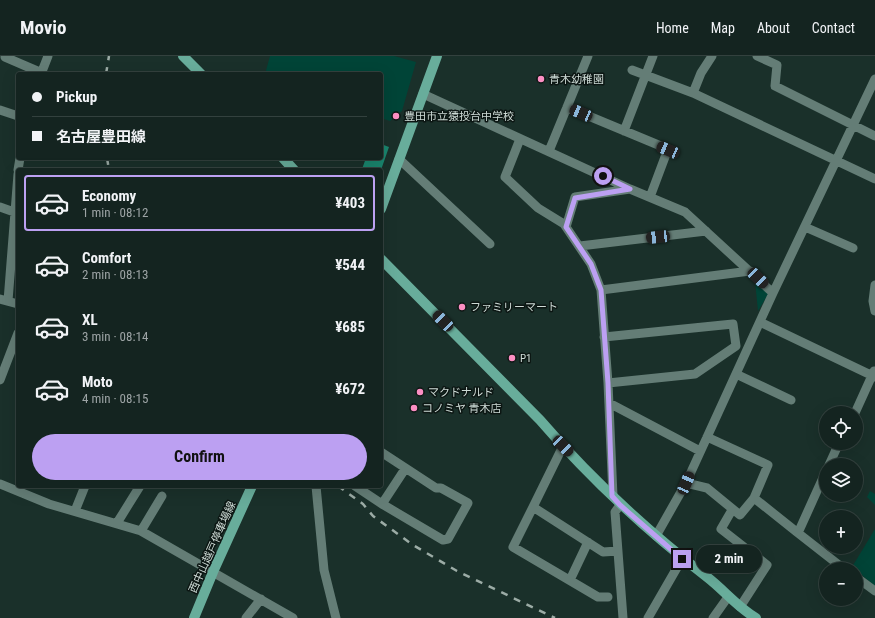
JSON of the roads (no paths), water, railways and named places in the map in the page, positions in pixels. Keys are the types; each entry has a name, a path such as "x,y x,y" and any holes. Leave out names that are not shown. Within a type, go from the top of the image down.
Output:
{"main road":[{"path":"184,56 199,72"},
{"path":"383,203 437,56"},
{"path":"285,160 292,168"},
{"path":"383,261 535,414 563,446 620,505 682,559 708,578 740,607 756,618"},
{"name":"西中山越戸停車場線","path":"194,618 251,488"}],"street":[{"path":"42,72 48,56"},
{"path":"549,151 588,56"},
{"path":"624,131 653,56"},
{"path":"693,93 701,73 712,56"},
{"path":"5,57 40,72"},
{"path":"760,57 778,65 775,86 875,136"},
{"path":"632,70 693,93 875,179"},
{"path":"656,536 686,483 773,293 853,126 872,92 875,79"},
{"path":"423,94 630,189 685,212 773,293"},
{"path":"567,107 668,150 650,197"},
{"path":"0,110 16,115"},
{"path":"520,139 505,177 538,208 564,224 591,264 601,290 608,383 612,496"},
{"path":"399,159 490,244"},
{"path":"566,227 575,198 630,189"},
{"path":"16,193 4,300 16,303"},
{"path":"0,207 14,212"},
{"path":"805,227 853,248"},
{"path":"580,246 706,232"},
{"path":"601,290 750,271"},
{"path":"875,285 873,301 875,311"},
{"path":"760,322 874,374 858,406"},
{"path":"604,337 733,324 736,346 746,353"},
{"path":"0,380 16,338"},
{"path":"608,383 695,374 736,346"},
{"path":"736,374 791,400"},
{"path":"609,403 700,451"},
{"path":"686,483 707,488 740,515 754,498 768,465 707,437"},
{"path":"563,446 513,547 598,597 608,597"},
{"path":"358,488 443,540 448,539 468,503 441,488 436,488 383,453"},
{"path":"382,504 405,468"},
{"path":"0,484 49,504 140,531 293,618"},
{"path":"798,532 819,486"},
{"path":"75,511 84,488"},
{"path":"117,523 139,488"},
{"path":"316,488 324,570 336,618"},
{"path":"140,531 162,496"},
{"path":"754,498 835,562"},
{"path":"620,505 615,512 623,618"},
{"path":"533,507 603,552 618,551"},
{"path":"732,510 721,529 767,565 740,607"},
{"path":"570,580 588,542"},
{"path":"648,618 682,559"},
{"path":"863,582 875,591"},
{"path":"713,618 728,597"},
{"path":"246,618 261,599"}],"railway":[{"path":"106,72 109,56"},
{"path":"107,160 109,168"},
{"path":"341,488 363,504 373,516 413,545 457,571 555,618"}],"place":[{"name":"青木幼稚園","path":"541,79"},
{"name":"豊田市立猿投台中学校","path":"396,116"},
{"name":"ファミリーマート","path":"462,307"},
{"name":"P1","path":"512,358"},
{"name":"マクドナルド","path":"420,392"},
{"name":"コノミヤ 青木店","path":"414,408"}]}
